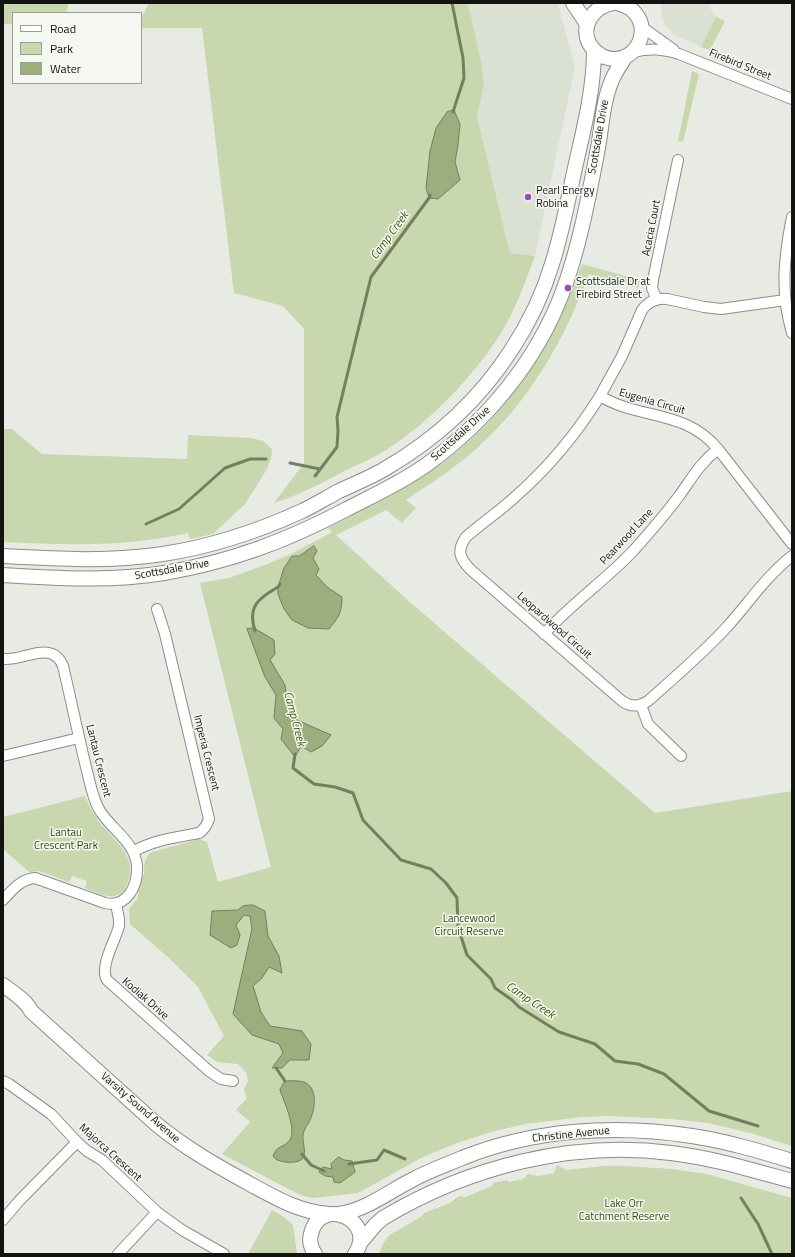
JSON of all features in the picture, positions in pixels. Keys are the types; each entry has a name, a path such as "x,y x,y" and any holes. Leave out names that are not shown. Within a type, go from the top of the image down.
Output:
{"main road":[{"path":"573,3 587,24"},
{"path":"605,4 625,5 639,15 642,37 639,45 629,54 617,59 609,58 600,55 589,43 586,34 587,24 591,15 605,4"},
{"name":"Scottsdale Drive","path":"3,556 93,560 138,557 188,549 242,533 281,520 312,506 382,470 414,450 447,424 462,410 513,348 538,302 550,271 558,244 592,89 594,50"},
{"name":"Scottsdale Drive","path":"3,575 82,579 128,577 169,572 218,562 264,548 341,512 408,477 438,456 490,409 523,368 551,320 562,294 577,248 606,99 613,77 629,54"},
{"path":"558,244 577,248"},
{"name":"Varsity Sound Avenue","path":"3,984 18,996 31,1011 155,1124 175,1139 213,1164 282,1201 307,1212 334,1214"},
{"name":"Varsity Sound Avenue","path":"3,995 25,1010 31,1011"},
{"name":"Christine Avenue","path":"334,1214 355,1211 420,1176 484,1150 553,1134 612,1130 659,1132 727,1142 792,1161"},
{"name":"Christine Avenue","path":"357,1251 376,1224 383,1218 436,1191 478,1174 522,1161 555,1155 593,1151 635,1150 669,1152 725,1162 792,1181"},
{"name":"Varsity Sound Avenue","path":"282,1201 304,1218 308,1225 310,1244 315,1254"},
{"path":"310,1236 312,1228 322,1217 334,1214 346,1216 357,1226 360,1233 357,1251"}],"street":[{"name":"Firebird Street","path":"639,15 679,54"},
{"name":"Firebird Street","path":"629,54 653,49 662,49 679,54 792,100"},
{"name":"Acacia Court","path":"657,300 652,288 652,280 678,160"},
{"path":"792,217 785,261 784,282 788,320 792,333"},
{"path":"657,300 667,298 704,307 721,309 785,300"},
{"name":"Eugenia Circuit","path":"657,300 646,305 642,310 632,337 600,396 620,406 688,424 705,435 718,449 792,544"},
{"name":"Leopardwood Circuit","path":"600,396 567,443 536,478 512,500 466,537 460,550 461,557 465,564 544,634 628,705 641,705"},
{"name":"Pearwood Lane","path":"544,634 632,552 670,508 702,463 718,449"},
{"path":"681,756 648,724 641,705 648,701 696,659 726,628 770,574 792,556"},
{"name":"Imperia Crescent","path":"133,852 150,845 199,833 204,830 209,819 165,634 157,609"},
{"name":"Lantau Crescent","path":"3,659 14,659 47,652 53,654 61,660 64,666 79,738 96,804 106,819 126,840 133,852 137,866 132,890 126,899 116,904"},
{"path":"3,756 79,738"},
{"path":"3,900 22,882 29,878 35,878 105,903 116,904"},
{"name":"Kodiak Drive","path":"116,904 119,926 104,969 104,976 209,1071 221,1079 232,1081"},
{"name":"Majorca Crescent","path":"3,1081 51,1114 77,1142 87,1151 102,1160 157,1212 182,1230 224,1254"},
{"path":"3,1220 77,1142"},
{"path":"118,1254 157,1212"}],"shaded area":[{"path":"468,3 558,3 575,67 535,256 510,253 477,117 483,83 481,62"},
{"path":"661,3 709,3 712,12 716,17 701,47 673,34 665,25 662,16"}],"green space":[{"path":"3,3 69,3 66,12 12,12 12,24 3,24"},
{"path":"149,3 468,3 484,83 477,117 510,253 535,256 524,285 516,305 501,333 478,366 450,398 418,426 402,439 370,459 308,490 274,503 304,463 304,329 283,306 234,293 202,28 142,28 142,16"},
{"path":"716,17 725,21 710,50 701,47"},
{"path":"692,71 699,74 683,142 678,141"},
{"name":"Lancewood Circuit Reserve","path":"582,264 640,280 638,288 589,274 568,323 543,369 512,412 494,431 458,464 406,500 416,508 402,523 386,510 336,535 411,603 655,813 792,791 792,1146 750,1133 708,1123 672,1119 608,1116 582,1117 525,1124 491,1132 457,1143 421,1158 358,1193 313,1198 300,1195 222,1154 250,1122 236,1110 247,1098 244,1090 248,1081 246,1072 238,1064 217,1062 207,1055 224,1036 198,987 170,959 130,924 129,909 137,899 139,892 136,891 140,875 144,875 144,865 147,856 152,852 199,839 207,842 218,882 271,867 200,583 229,578 293,553 332,532 328,528 409,485 434,469 466,444 495,415 521,383 532,366 549,339 569,297"},
{"path":"3,429 12,429 42,454 187,459 188,435 251,438 263,441 272,449 271,458 267,469 245,504 213,534 190,539 188,533 142,541 96,544 3,542"},
{"name":"Lantau Crescent Park","path":"85,796 98,821 124,850 128,858 130,876 126,887 118,895 107,896 85,888 87,881 72,876 69,882 39,871 29,872 3,849 3,817"},
{"name":"Lake Orr Catchment Reserve","path":"557,1165 566,1170 604,1166 672,1169 707,1174 792,1198 792,1254 379,1254 388,1236 422,1216 424,1213 450,1203 459,1196 465,1197 492,1186 493,1183 523,1179 528,1174 538,1176 554,1173"},
{"path":"272,1210 293,1225 297,1254 248,1254"}],"water":[{"path":"454,110 460,124 455,162 460,180 438,199 429,198 426,188 430,151 436,128 447,112"},
{"path":"314,546 317,551 313,558 319,569 316,575 327,587 342,597 339,614 329,629 308,628 292,620 284,609 278,594 278,587 284,568 292,556 299,556"},
{"path":"254,628 274,640 275,654 270,660 285,685 288,716 331,735 322,746 311,752 301,746 295,757 281,739 283,729 274,718 276,695 265,677 247,629"},
{"path":"253,905 265,911 268,936 279,956 282,973 269,967 262,978 253,986 261,1012 270,1026 302,1031 311,1044 309,1060 290,1060 282,1068 272,1068 283,1053 279,1044 252,1035 233,1014 252,929 250,916 244,915 236,925 240,935 237,945 231,948 210,935 212,911 238,910 243,906"},
{"path":"285,1081 304,1082 310,1086 314,1095 313,1111 303,1134 304,1155 301,1160 295,1162 278,1160 273,1156 278,1148 289,1141 292,1130 280,1090"},
{"path":"339,1157 344,1160 352,1161 355,1172 340,1183 334,1182 333,1177 325,1176 319,1172 323,1167 332,1169 331,1164"}],"waterway":[{"name":"Camp Creek","path":"452,3 463,58 464,78 453,112"},
{"name":"Camp Creek","path":"315,476 337,447 337,417 371,277 430,195"},
{"path":"146,524 179,509 225,468 250,459 266,459"},
{"path":"290,463 320,469"},
{"name":"Camp Creek","path":"255,631 253,615 256,604 260,599 280,584"},
{"name":"Camp Creek","path":"295,754 293,768 314,784 335,787 353,793 363,820 401,860 431,869 446,883 457,898 458,927 467,955 491,979 495,988 519,1007 559,1032 595,1044 615,1061 638,1064 664,1074 709,1111 758,1126"},
{"path":"276,1068 285,1081"},
{"path":"349,1164 377,1160 384,1150 405,1159"},
{"path":"302,1154 311,1165 324,1171"},
{"name":"Camp Creek","path":"741,1198 758,1224 772,1254"}],"place":[{"name":"Pearl Energy Robina","path":"528,197"},
{"name":"Scottsdale Dr at Firebird Street","path":"568,288"}]}
